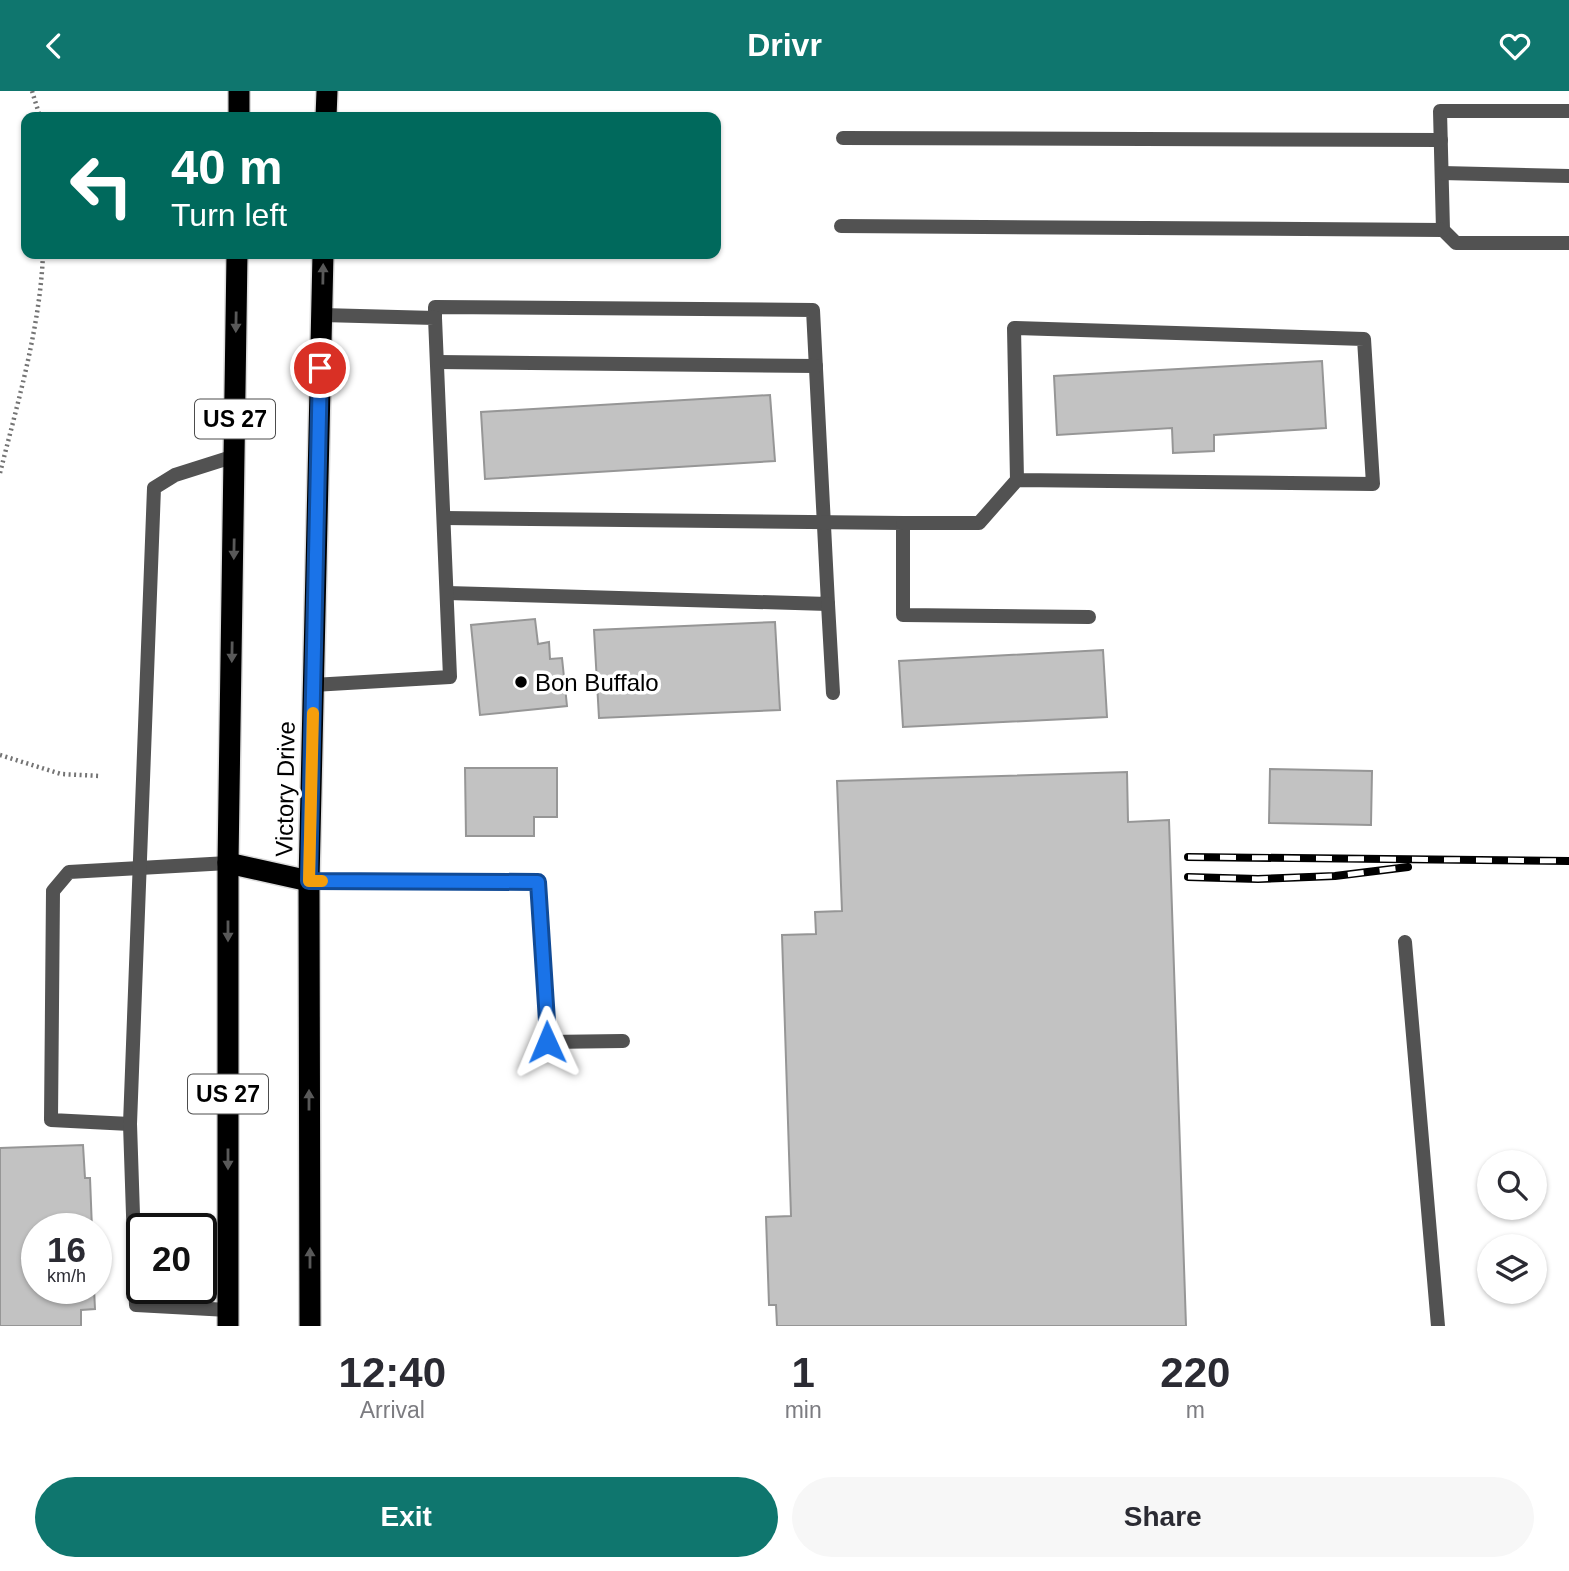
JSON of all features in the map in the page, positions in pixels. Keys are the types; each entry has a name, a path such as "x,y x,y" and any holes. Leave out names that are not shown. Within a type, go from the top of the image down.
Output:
{"highway":[{"path":"239,91 239,112"},
{"path":"326,112 327,91"},
{"name":"US 27","path":"228,1318 228,863 237,259"},
{"name":"Victory Drive","path":"310,1326 309,881 323,259"},
{"path":"228,863 309,881"}],"lane":[{"path":"1443,230 1440,111 1569,111"},
{"path":"844,138 1441,140"},
{"path":"1442,173 1569,176"},
{"path":"841,226 1443,230 1457,243 1569,243"},
{"path":"313,685 450,677 435,307 813,310 833,693"},
{"path":"322,316 435,318"},
{"path":"444,519 979,523 1017,480 1014,328 1364,339 1373,484 1017,480"},
{"path":"437,362 816,366"},
{"path":"228,1318 136,1305 130,1123 154,488 175,475 235,456"},
{"path":"903,523 903,615 1089,617"},
{"path":"447,593 828,604"},
{"path":"130,1123 51,1120 53,891 69,872 228,863"},
{"path":"309,881 538,882 547,1042 623,1041"},
{"path":"1405,942 1438,1326"}],"path":[{"path":"32,91 38,112"},
{"path":"0,473 29,360 43,259"},
{"path":"0,755 61,773 100,776"}],"building":[{"path":"1322,361 1326,428 1214,435 1214,451 1173,453 1172,428 1057,435 1054,376"},
{"path":"770,395 775,461 485,479 481,412"},
{"name":"Bon Buffalo","path":"535,619 538,644 549,642 550,659 562,658 567,706 480,715 471,625"},
{"path":"775,622 780,710 599,718 594,630"},
{"path":"1103,650 1107,717 903,727 899,661"},
{"path":"465,768 557,768 557,817 534,817 534,836 466,836"},
{"path":"1270,769 1372,771 1371,825 1269,823"},
{"path":"1127,772 1128,822 1169,820 1186,1326 777,1326 776,1305 769,1305 766,1217 791,1216 782,935 816,934 815,912 842,911 837,781"},
{"path":"83,1145 85,1178 90,1178 91,1213 21,1213 21,1304 95,1304 95,1309 81,1310 81,1326 0,1326 0,1148"}],"railway":[{"path":"1188,857 1569,861"},
{"path":"1188,877 1258,879 1335,876 1408,867"}],"slow traffic":[{"path":"313,713 309,881 322,881"}],"place":[{"name":"Bon Buffalo","path":"521,682"}],"route":[{"path":"320,368 309,881 538,882 547,1042"}]}
